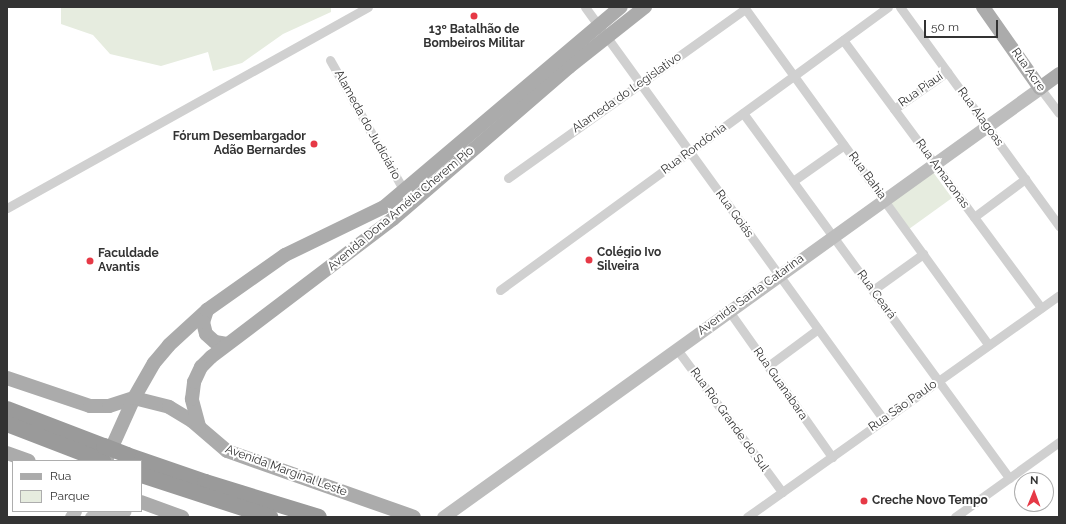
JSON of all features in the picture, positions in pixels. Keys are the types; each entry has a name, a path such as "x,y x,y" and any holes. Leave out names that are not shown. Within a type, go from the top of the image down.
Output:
{"highway":[{"path":"7,409 103,457"},
{"path":"7,424 103,457 127,455 141,460"},
{"path":"142,460 205,482 319,517"},
{"path":"142,475 270,517"}],"main road":[{"name":"Avenida Dona Amélia Cherem Pio","path":"199,426 192,399 194,382 202,367 227,344 303,290 393,219 602,31 621,7"},
{"name":"Avenida Dona Amélia Cherem Pio","path":"103,457 134,398 164,351 207,310 285,255 374,213 404,191 602,31 644,7"},
{"name":"Rua Acre","path":"983,7 1040,88"},
{"name":"Avenida Santa Catarina","path":"1040,88 1059,74"},
{"path":"207,310 203,322 206,334 215,342 227,344"},
{"path":"7,378 90,406 109,406 134,398"},
{"name":"Avenida Marginal Leste","path":"134,398 169,407 199,426 227,451 414,517"},
{"path":"7,453 26,460"},
{"path":"145,506 182,517"}],"street":[{"path":"7,208 368,7"},
{"name":"Rua Goiás","path":"585,7 884,420"},
{"name":"Rua Rondônia","path":"500,290 888,7"},
{"name":"Rua Alagoas","path":"900,7 1059,226"},
{"name":"Rua Bahia","path":"745,8 989,345"},
{"name":"Alameda do Legislativo","path":"508,178 745,8"},
{"name":"Rua Amazonas","path":"843,40 1041,308"},
{"name":"Alameda do Judiciário","path":"330,60 404,191"},
{"name":"Rua Piauí","path":"894,109 947,72"},
{"name":"Rua Acre","path":"1040,88 1059,113"},
{"name":"Avenida Santa Catarina","path":"443,517 676,348 1040,88"},
{"name":"Rua Ceará","path":"743,113 1009,478"},
{"path":"793,181 844,144"},
{"path":"974,217 1025,180"},
{"path":"873,290 923,254"},
{"name":"Rua São Paulo","path":"747,517 1059,295"},
{"name":"Rua Guanabara","path":"729,311 832,457"},
{"path":"768,366 818,330"},
{"name":"Rua Rio Grande do Sul","path":"676,348 782,492"},
{"path":"955,517 1059,442"},
{"path":"91,517 118,512"}],"green space":[{"path":"61,7 331,7 331,12 283,34 242,63 213,71 208,52 161,66 110,54 93,35 61,24"},
{"path":"933,172 952,198 909,229 890,203"}],"place":[{"name":"13º Batalhão de Bombeiros Militar","path":"474,16"},
{"name":"Fórum Desembargador Adão Bernardes","path":"314,144"},
{"name":"Colégio Ivo Silveira","path":"589,260"},
{"name":"Faculdade Avantis","path":"90,261"},
{"name":"Creche Novo Tempo","path":"864,501"}]}
